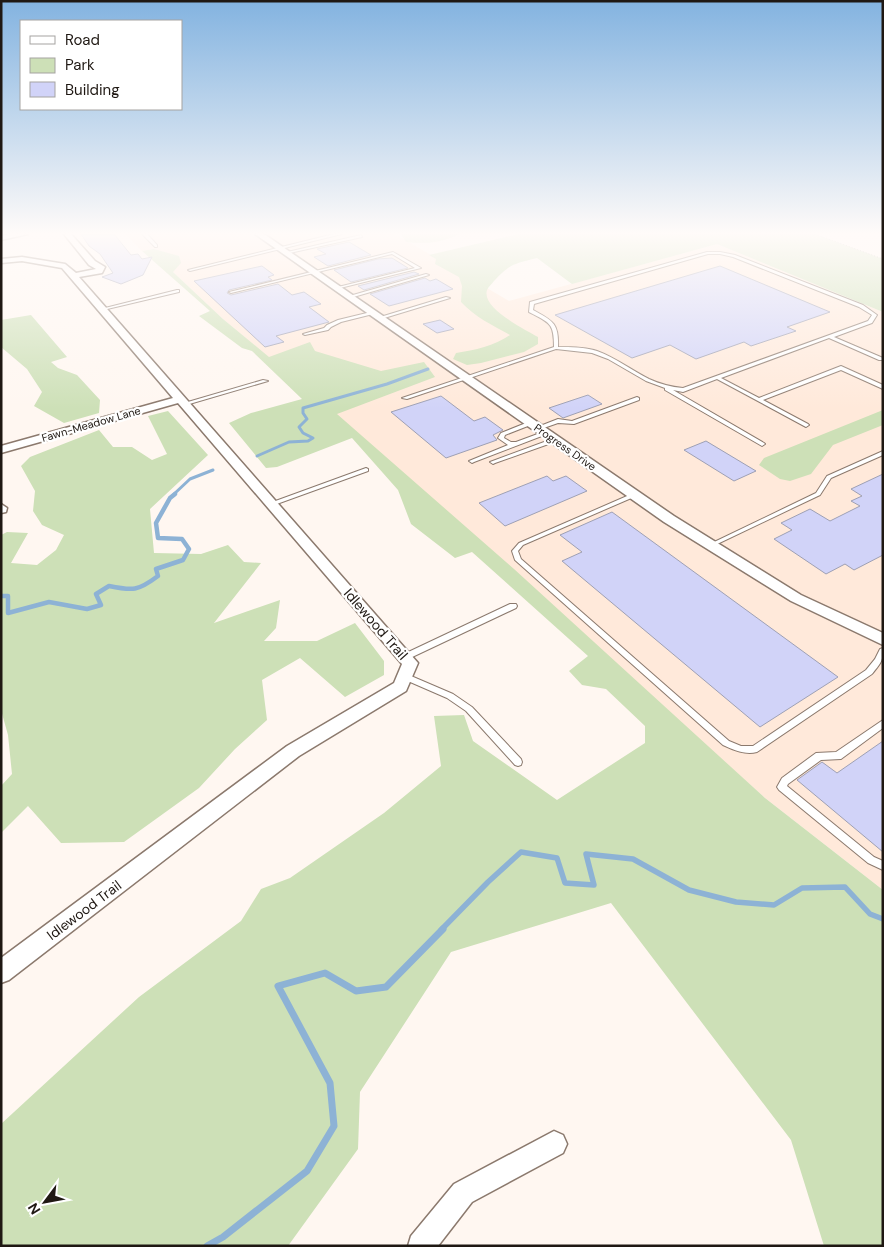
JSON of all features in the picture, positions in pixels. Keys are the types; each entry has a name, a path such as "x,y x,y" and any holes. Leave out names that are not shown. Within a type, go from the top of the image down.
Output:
{"street":[{"name":"Idlewood Trail","path":"1,972 293,751 400,687 410,663 88,292"},
{"name":"Progress Drive","path":"342,292 634,494 712,545 796,598 883,640"},
{"name":"Fawn-Meadow Lane","path":"1,450 182,401"},
{"path":"421,1246 463,1193 554,1144"}],"lane":[{"path":"103,309 172,292"},
{"path":"348,297 365,292"},
{"path":"556,348 556,330 552,322 531,311 532,303 570,292"},
{"path":"665,388 683,390 718,378 870,322 876,315 861,306 826,292"},
{"path":"305,334 326,329 335,323 448,298"},
{"path":"830,337 881,359"},
{"path":"405,398 556,348 597,352 650,382 665,388 762,444"},
{"path":"759,400 841,368 883,387"},
{"path":"718,378 806,425"},
{"path":"182,401 265,381"},
{"path":"493,462 558,421 572,423 637,399"},
{"path":"472,461 516,444 542,431"},
{"path":"516,444 510,444 501,438 503,434 542,431"},
{"path":"712,545 818,494 829,477 883,452"},
{"path":"272,504 366,470"},
{"path":"634,494 521,544 515,551 518,560 726,744 740,749 754,750 869,672 878,662 883,651"},
{"path":"405,658 513,606"},
{"path":"404,676 450,696 469,709 518,762"},
{"path":"883,723 838,756 819,756 785,781 782,787 871,860 883,866"}],"shaded area":[{"path":"194,292 494,292 509,301 541,292 835,292 883,312 883,890 765,798 336,414 223,319"}],"green space":[{"path":"189,292 194,292 223,319 269,357 310,342 315,351 381,371 424,362 435,377 337,414 514,569 765,798 883,890 883,1246 824,1246 791,1140 611,903 451,952 360,1092 358,1149 288,1246 1,1246 1,1124 139,997 241,921 261,889 290,878 384,813 441,766 434,716 464,715 473,741 557,800 645,743 645,726 606,689 582,685 569,671 588,656 472,552 455,558 411,524 398,490 352,438 277,467 266,468 229,423 251,413 302,399 252,351 242,348 199,316 210,311"},
{"path":"462,292 487,292 487,297 497,311 538,337 538,344 524,352 481,363 467,365 453,359 456,353 484,347 510,335 478,316 461,302"},
{"path":"835,292 883,292 883,312"},
{"path":"31,315 67,357 51,362 58,368 77,375 100,400 99,413 64,423 34,406 42,392 27,369 1,347 1,320"},
{"path":"883,410 883,425 833,445 811,474 790,481 780,479 759,465 764,458"},
{"path":"168,411 208,455 150,509 154,553 201,554 228,545 244,562 261,563 214,623 280,600 276,628 264,641 317,641 355,623 384,661 384,675 345,697 300,658 262,680 267,720 235,749 199,788 124,842 61,843 28,806 1,833 1,786 12,774 8,735 1,710 1,535 7,532 28,533 11,563 37,565 56,550 64,535 42,525 33,511 35,491 21,466 30,457 99,430 113,447 132,447 152,460 167,454 148,416"}],"building":[{"path":"206,292 228,292 231,295 243,292 288,292 292,295 304,292 321,304 309,307 329,322 276,336 284,342 265,347"},
{"path":"376,292 441,292 389,306 370,294"},
{"path":"632,292 783,292 830,312 787,327 796,331 751,346 744,342 696,359 670,345 632,358 555,315"},
{"path":"440,320 454,329 437,333 423,324"},
{"path":"588,395 602,404 563,418 549,408"},
{"path":"441,396 474,421 485,417 503,430 493,435 497,440 446,458 391,412"},
{"path":"706,441 756,471 734,481 684,450"},
{"path":"883,474 883,555 854,570 845,564 826,574 774,539 792,530 781,523 810,509 830,521 860,506 851,501 862,496 851,489"},
{"path":"547,476 553,481 566,476 587,491 505,526 479,503"},
{"path":"612,512 838,677 760,727 562,561 582,552 560,535"},
{"path":"883,741 883,852 797,780 822,762 837,773"}],"waterway":[{"path":"257,456 289,442 308,441 313,438 303,433 299,427 307,419 303,413 303,408 387,384 428,369"},
{"path":"173,495 190,479 213,470"},
{"path":"1,596 8,596 8,613 49,602 87,609 101,605 96,594 109,586 135,589 145,585 158,576 156,569 183,560 189,549 182,539 158,538 156,523 170,498 175,494"},
{"path":"441,930 488,882 521,852 557,858 565,883 594,885 586,854 633,859 689,890 736,902 774,905 802,888 845,887 870,914 883,919"},
{"path":"207,1246 223,1237 307,1171 334,1126 330,1083 278,986 325,973 356,991 386,987 443,929"}]}
